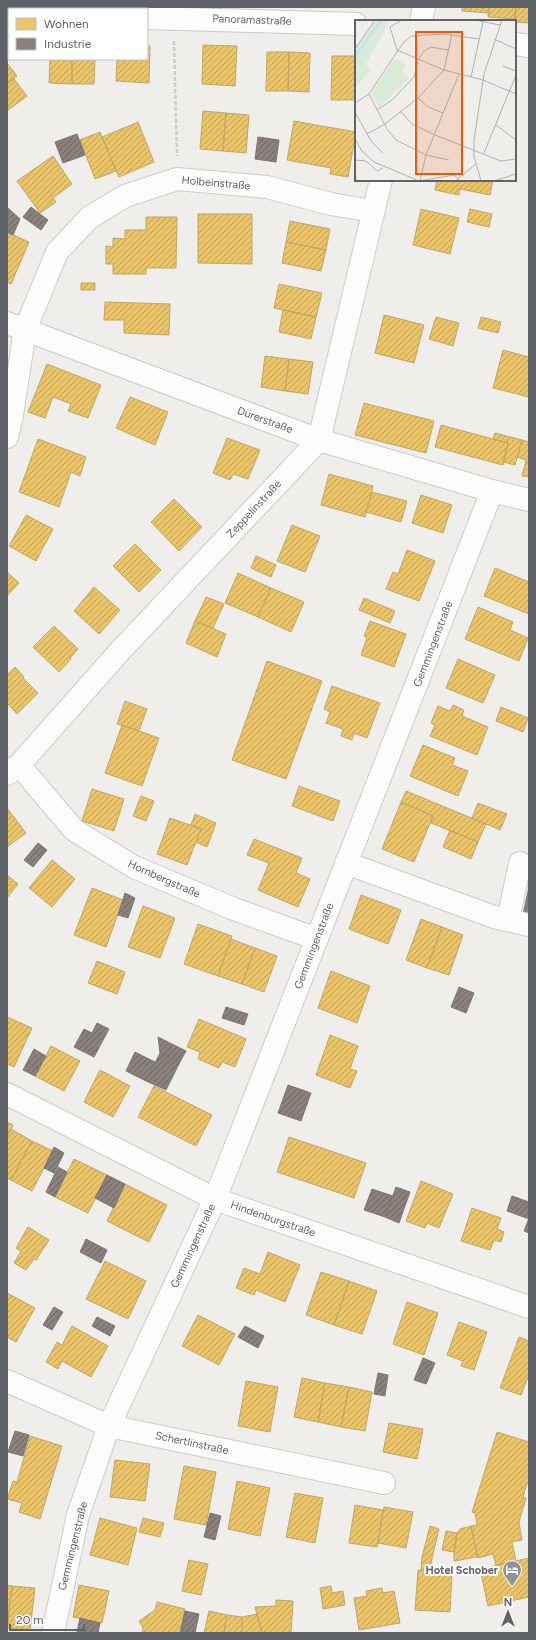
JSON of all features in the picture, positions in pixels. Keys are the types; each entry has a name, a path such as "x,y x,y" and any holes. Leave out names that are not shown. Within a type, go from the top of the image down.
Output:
{"street":[{"path":"421,20 424,7"},
{"name":"Panoramastraße","path":"148,18 173,12 355,24"},
{"path":"516,44 529,46"},
{"name":"Holbeinstraße","path":"7,437 12,415 16,326 57,252 90,218 125,196 177,179 266,187 331,204 373,212"},
{"name":"Zeppelinstraße","path":"13,770 121,650 319,440 381,181"},
{"name":"Dürerstraße","path":"16,326 319,440 492,491 529,500"},
{"name":"Gemmingenstraße","path":"53,1633 78,1515 109,1426 215,1199 492,491"},
{"name":"Hornbergstraße","path":"13,770 74,830 134,867 234,909 317,938"},
{"path":"346,863 494,917 529,925"},
{"path":"508,920 520,863"},
{"name":"Hindenburgstraße","path":"7,1094 215,1199 529,1307"},
{"name":"Schertlinstraße","path":"7,1381 109,1426 384,1483"}],"path":[{"path":"173,12 177,179"}],"building: Wohnen":[{"path":"462,7 489,7 489,13 462,11"},
{"path":"489,7 516,7 514,19 488,17"},
{"path":"516,7 529,7 529,23 516,22"},
{"path":"203,45 237,46 235,86 202,84"},
{"path":"148,46 150,46 149,83 116,81 117,60 148,60"},
{"path":"267,52 289,52 288,91 266,91"},
{"path":"289,52 310,53 309,92 288,91"},
{"path":"332,56 355,56 355,100 331,100"},
{"path":"50,60 72,60 72,84 49,83"},
{"path":"72,60 95,60 94,84 72,84"},
{"path":"7,63 17,76 7,84"},
{"path":"14,79 27,96 7,111 7,84"},
{"path":"203,111 226,113 223,151 200,149"},
{"path":"226,113 249,115 246,153 223,151"},
{"path":"294,121 355,132 348,177 330,174 331,168 287,160"},
{"path":"138,122 154,162 119,177 102,137"},
{"path":"100,132 116,171 95,179 80,140"},
{"path":"53,156 72,184 53,198 56,202 40,213 17,181"},
{"path":"437,181 493,181 490,195 460,189 459,195 435,190"},
{"path":"421,209 459,218 450,254 413,245"},
{"path":"470,209 492,214 489,227 467,222"},
{"path":"198,214 252,214 252,264 198,263"},
{"path":"146,217 177,217 176,268 146,268 146,274 113,274 113,264 106,264 106,246 113,247 113,238 125,239 125,230 146,230"},
{"path":"290,221 330,229 326,250 286,242"},
{"path":"7,232 29,242 11,284 7,282"},
{"path":"286,242 326,250 321,271 282,263"},
{"path":"81,283 95,283 95,290 81,290"},
{"path":"279,284 322,293 316,317 274,308"},
{"path":"105,302 170,304 169,335 124,333 124,320 104,320"},
{"path":"283,310 316,317 311,339 279,332"},
{"path":"384,315 424,325 414,363 375,353"},
{"path":"436,317 459,323 453,346 429,339"},
{"path":"481,317 501,322 498,333 478,328"},
{"path":"503,350 529,357 529,397 493,388"},
{"path":"265,356 289,359 285,391 261,387"},
{"path":"289,359 313,362 308,394 285,391"},
{"path":"47,364 101,385 88,418 68,411 71,404 53,397 45,418 28,412"},
{"path":"130,397 168,412 155,445 116,428"},
{"path":"364,403 434,421 426,453 355,435"},
{"path":"441,425 508,443 503,465 435,447"},
{"path":"495,433 522,440 515,465 503,462 508,443 493,439"},
{"path":"227,438 260,450 248,479 233,474 230,480 213,473"},
{"path":"38,439 86,457 80,476 71,472 59,507 19,492"},
{"path":"522,440 529,442 529,477 522,476 526,460 517,457"},
{"path":"329,474 373,486 365,517 321,505"},
{"path":"372,492 407,501 401,522 366,512"},
{"path":"421,495 452,505 443,533 412,523"},
{"path":"174,499 202,527 179,551 151,522"},
{"path":"26,515 53,529 36,561 9,546"},
{"path":"292,525 320,536 305,572 277,561"},
{"path":"135,544 161,570 139,592 113,566"},
{"path":"407,550 435,561 419,601 386,589 393,572 398,574"},
{"path":"256,556 276,565 271,577 251,568"},
{"path":"495,568 529,582 529,614 484,596"},
{"path":"7,572 19,583 7,596"},
{"path":"238,573 271,588 258,617 225,603"},
{"path":"94,587 120,610 99,634 74,611"},
{"path":"271,588 304,602 291,632 258,617"},
{"path":"206,597 224,604 213,628 195,621"},
{"path":"364,598 395,611 390,623 359,610"},
{"path":"478,607 513,622 510,630 528,638 519,661 465,639"},
{"path":"195,621 226,634 217,657 186,643"},
{"path":"370,621 406,634 394,667 361,655 367,638 364,636"},
{"path":"54,626 78,649 59,672 33,647"},
{"path":"458,659 495,675 483,703 446,688"},
{"path":"267,661 322,681 286,779 232,760"},
{"path":"15,667 24,677 23,678 38,693 17,714 7,703 7,675"},
{"path":"332,686 380,703 367,738 354,733 352,740 341,736 343,729 326,723 330,712 324,709"},
{"path":"125,701 147,709 139,731 117,724"},
{"path":"453,705 464,710 462,716 488,727 477,755 430,736 435,725 431,723 438,706 450,711"},
{"path":"501,707 528,718 523,732 496,721"},
{"path":"122,725 159,738 142,786 105,773"},
{"path":"423,745 455,758 452,765 468,771 458,796 410,776"},
{"path":"299,786 340,801 333,821 292,806"},
{"path":"92,789 124,799 114,831 82,821"},
{"path":"406,791 486,824 478,842 431,823 433,816 401,802"},
{"path":"141,796 154,801 146,821 133,816"},
{"path":"401,802 433,816 414,862 382,849"},
{"path":"478,803 507,814 500,830 472,818"},
{"path":"7,808 26,833 7,847"},
{"path":"195,814 216,823 207,847 196,842 201,829 191,825"},
{"path":"170,818 201,829 187,865 157,854"},
{"path":"450,830 478,842 471,859 443,847"},
{"path":"254,839 302,858 296,873 310,879 298,907 258,890 269,863 247,855"},
{"path":"52,860 75,879 52,907 29,888"},
{"path":"7,875 18,884 7,898"},
{"path":"92,888 123,900 106,947 74,935"},
{"path":"361,895 401,910 388,944 349,929"},
{"path":"143,906 175,918 160,958 128,947"},
{"path":"421,919 442,927 427,968 406,960"},
{"path":"198,924 232,936 218,976 184,964"},
{"path":"442,927 463,935 449,975 427,968"},
{"path":"231,939 255,948 242,984 218,976"},
{"path":"255,948 277,956 264,992 242,984"},
{"path":"97,961 125,972 117,994 88,983"},
{"path":"331,971 370,986 357,1023 318,1008"},
{"path":"7,1017 32,1028 14,1067 7,1064"},
{"path":"199,1019 246,1039 235,1067 222,1062 219,1068 198,1059 200,1052 187,1047"},
{"path":"330,1035 358,1046 350,1069 357,1071 350,1088 316,1075"},
{"path":"51,1046 80,1061 64,1091 35,1076"},
{"path":"100,1070 130,1086 113,1117 84,1102"},
{"path":"154,1086 212,1115 196,1146 138,1117"},
{"path":"7,1122 13,1125 7,1137"},
{"path":"11,1129 32,1141 11,1180 7,1178 7,1137"},
{"path":"289,1137 366,1163 354,1198 277,1172"},
{"path":"32,1141 53,1151 32,1191 11,1180"},
{"path":"74,1159 107,1175 88,1213 55,1197"},
{"path":"421,1181 453,1194 439,1228 427,1223 425,1228 406,1221"},
{"path":"125,1184 167,1205 149,1242 107,1221"},
{"path":"472,1208 501,1218 497,1229 504,1232 501,1242 494,1240 490,1250 461,1241"},
{"path":"28,1227 49,1240 36,1260 34,1259 26,1270 14,1263 21,1251 16,1248"},
{"path":"268,1252 300,1265 285,1302 256,1290 254,1295 236,1288 244,1268 260,1274"},
{"path":"105,1261 146,1281 128,1319 86,1299"},
{"path":"321,1272 349,1281 334,1325 306,1315"},
{"path":"349,1281 377,1291 362,1334 334,1325"},
{"path":"7,1293 35,1308 16,1342 7,1337"},
{"path":"407,1302 438,1313 424,1355 393,1344"},
{"path":"198,1315 235,1334 219,1365 182,1346"},
{"path":"459,1322 487,1332 474,1370 461,1366 463,1361 447,1355"},
{"path":"72,1326 108,1346 91,1377 62,1361 58,1369 46,1362 57,1342 62,1345"},
{"path":"519,1337 529,1341 529,1378 528,1377 521,1395 500,1388"},
{"path":"302,1378 325,1383 318,1422 294,1417"},
{"path":"246,1381 278,1387 270,1432 238,1426"},
{"path":"325,1383 349,1387 341,1427 318,1422"},
{"path":"349,1387 372,1392 365,1431 341,1427"},
{"path":"389,1423 423,1429 417,1459 383,1452"},
{"path":"497,1432 529,1442 529,1484 527,1483 523,1497 526,1498 519,1522 522,1540 512,1542 516,1561 496,1565 493,1554 478,1558 471,1526 477,1525 475,1513 472,1512"},
{"path":"30,1436 62,1446 40,1519 19,1512 22,1503 7,1499 13,1481 17,1482"},
{"path":"115,1460 150,1464 145,1501 110,1497"},
{"path":"184,1466 216,1472 206,1525 174,1519"},
{"path":"237,1481 270,1488 260,1536 228,1529"},
{"path":"295,1493 323,1498 315,1543 286,1537"},
{"path":"355,1505 383,1510 377,1547 349,1543"},
{"path":"384,1507 413,1512 406,1548 378,1543"},
{"path":"100,1518 137,1528 128,1565 90,1555"},
{"path":"143,1518 164,1523 160,1537 139,1532"},
{"path":"430,1526 439,1529 432,1558 431,1571 421,1570 422,1557"},
{"path":"471,1526 477,1557 454,1561 457,1533 460,1529"},
{"path":"446,1531 457,1533 454,1552 442,1550"},
{"path":"529,1558 529,1597 488,1606 480,1569"},
{"path":"189,1560 208,1564 201,1595 182,1591"},
{"path":"418,1570 452,1572 450,1612 415,1610"},
{"path":"7,1585 12,1586 7,1628"},
{"path":"79,1585 109,1591 102,1623 73,1617"},
{"path":"12,1586 35,1588 30,1630 7,1628"},
{"path":"331,1586 332,1593 343,1591 345,1605 323,1609 320,1588"},
{"path":"382,1588 383,1593 394,1591 400,1623 359,1630 354,1598 367,1596 366,1591"},
{"path":"276,1600 293,1601 291,1633 262,1633 255,1607 276,1606"},
{"path":"157,1602 185,1609 180,1633 142,1633 143,1628 139,1621 155,1610"},
{"path":"209,1611 227,1615 224,1633 204,1633"},
{"path":"257,1614 262,1633 242,1633 242,1617"},
{"path":"227,1615 242,1617 242,1633 224,1633"}],"building: Industrie":[{"path":"77,134 85,155 63,163 55,142"},
{"path":"258,137 279,140 276,162 255,159"},
{"path":"7,207 20,219 13,235 7,232"},
{"path":"31,207 48,220 41,230 23,217"},
{"path":"38,843 47,850 33,867 24,860"},
{"path":"529,887 529,915 523,914"},
{"path":"125,893 135,898 128,918 118,915"},
{"path":"459,987 474,993 466,1013 451,1007"},
{"path":"226,1007 248,1014 244,1025 222,1018"},
{"path":"97,1023 109,1029 94,1057 74,1047 84,1029 92,1033"},
{"path":"158,1037 186,1051 180,1062 160,1053"},
{"path":"34,1049 46,1056 35,1076 23,1070"},
{"path":"135,1052 155,1062 146,1081 126,1071"},
{"path":"160,1053 180,1062 166,1090 146,1081"},
{"path":"288,1085 311,1093 301,1121 278,1113"},
{"path":"54,1147 64,1153 54,1173 44,1168"},
{"path":"58,1167 67,1172 55,1197 46,1192"},
{"path":"107,1175 125,1184 114,1208 95,1198"},
{"path":"396,1187 410,1192 399,1223 385,1217"},
{"path":"372,1189 393,1196 385,1217 364,1210"},
{"path":"512,1196 529,1202 529,1219 507,1211"},
{"path":"529,1218 529,1233 524,1231"},
{"path":"86,1239 107,1250 101,1263 80,1252"},
{"path":"54,1307 63,1312 52,1330 43,1325"},
{"path":"97,1317 115,1326 110,1336 92,1326"},
{"path":"245,1326 264,1336 258,1348 238,1337"},
{"path":"423,1358 435,1363 426,1384 414,1380"},
{"path":"378,1373 388,1375 385,1396 374,1394"},
{"path":"15,1431 29,1435 23,1456 8,1452"},
{"path":"210,1513 221,1516 215,1540 204,1537"},
{"path":"185,1611 199,1614 195,1633 180,1633"},
{"path":"80,1618 100,1623 98,1633 77,1632"}],"place":[{"name":"Hotel Schober","path":"512,1587"}]}
